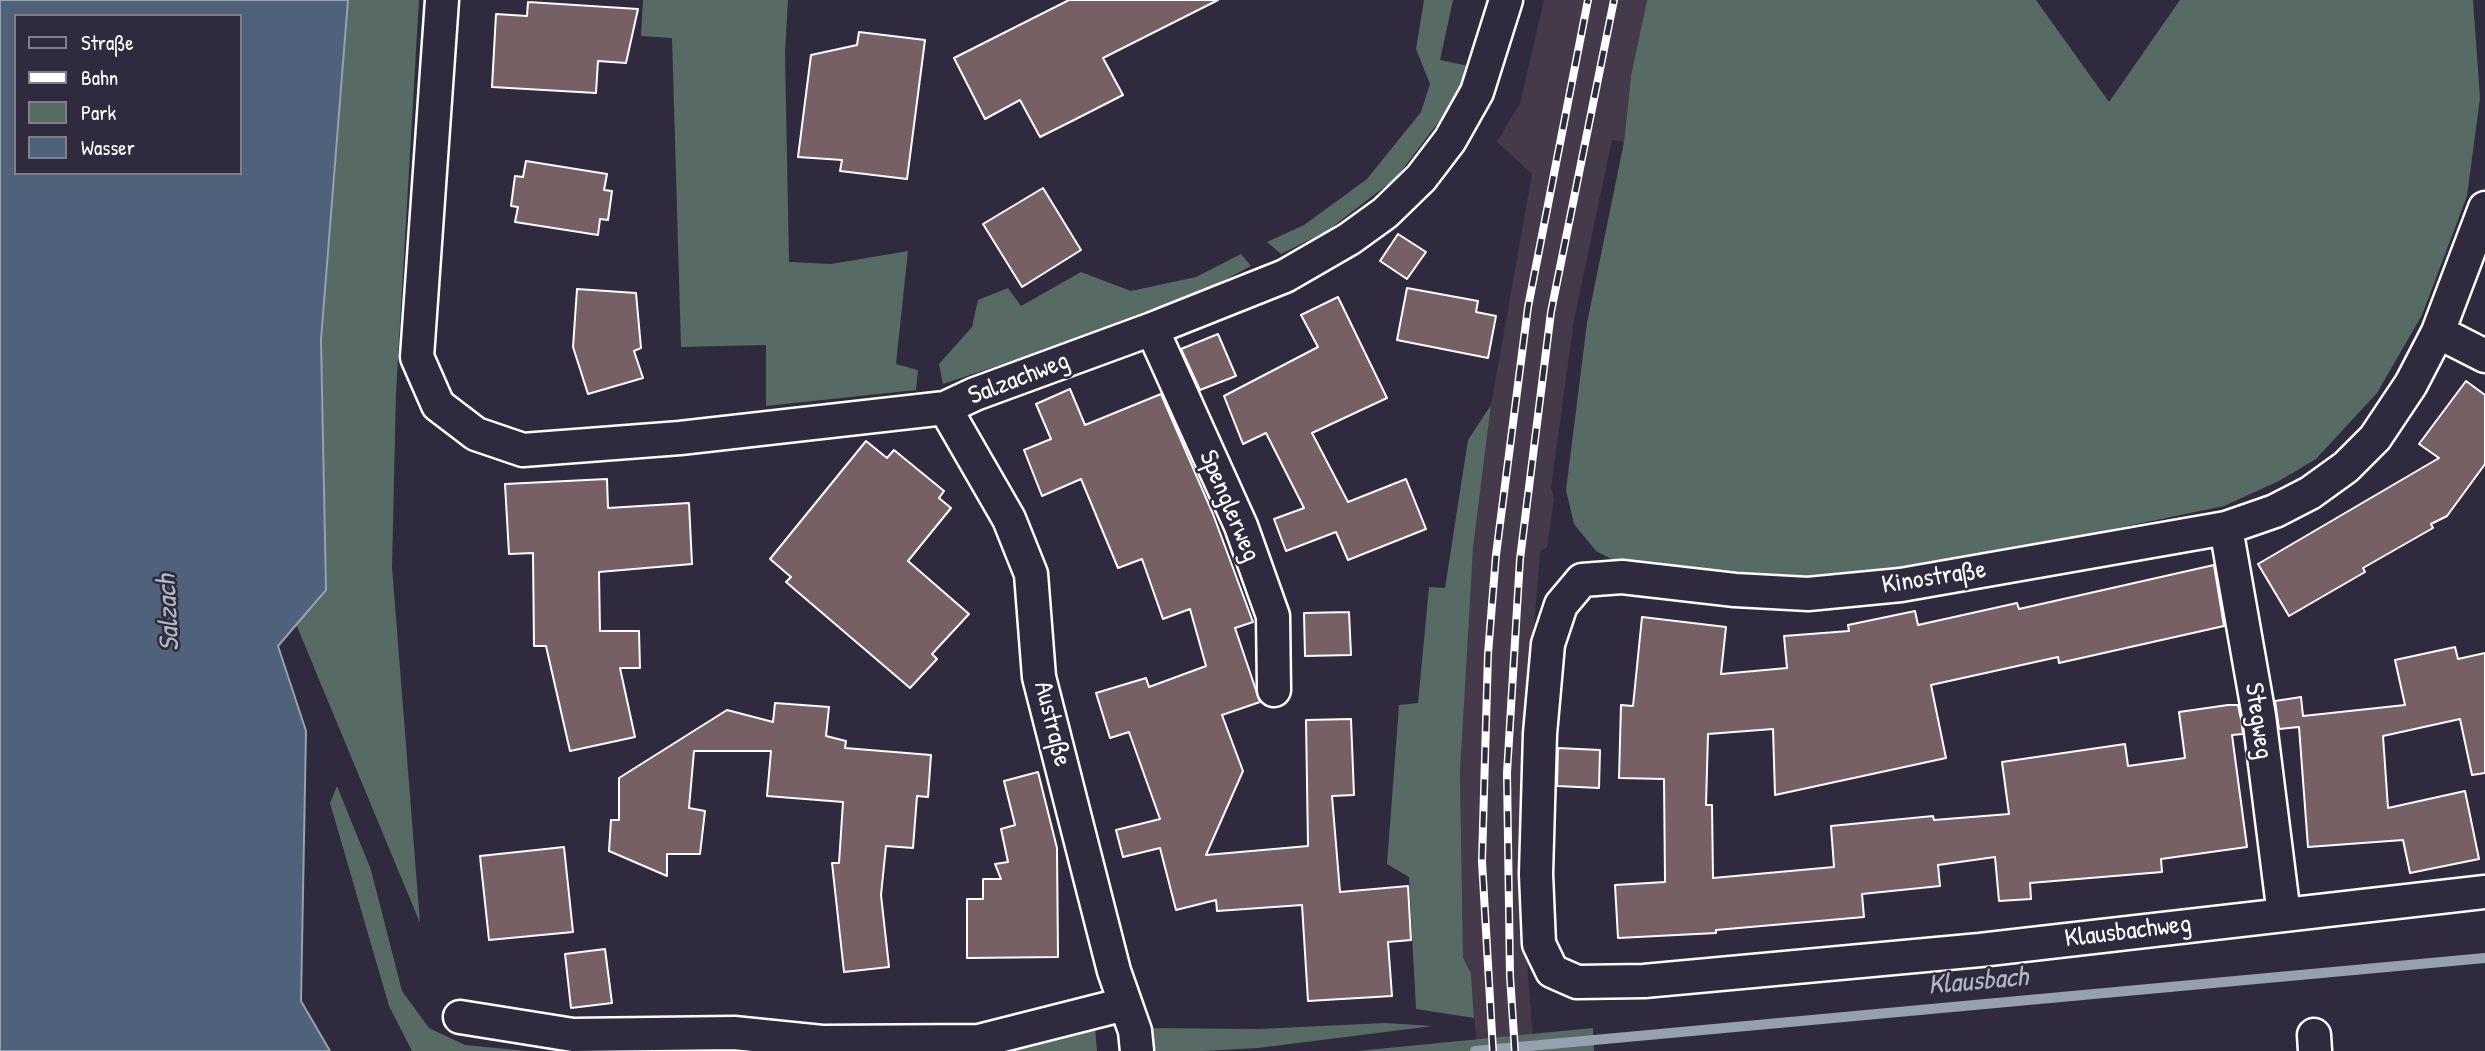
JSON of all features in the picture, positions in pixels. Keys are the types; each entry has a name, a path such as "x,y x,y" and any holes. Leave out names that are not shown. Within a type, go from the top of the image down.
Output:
{"street":[{"name":"Salzachweg","path":"442,0 417,357 438,405 476,434 523,450 680,438 945,408 975,394 1286,276 1349,239 1385,213 1422,178 1450,140 1476,92 1506,0"},
{"name":"Kinostraße","path":"1539,944 1536,874 1540,734 1548,645 1561,605 1582,580 1622,577 1735,590 1808,594 1900,585 2226,528 2275,511 2310,493 2346,467 2375,438 2412,384 2438,331 2485,208"},
{"name":"Spenglerweg","path":"1152,329 1241,526 1273,615 1274,690"},
{"path":"2438,331 2485,356"},
{"name":"Austraße","path":"945,408 1009,519 1031,574 1039,677 1132,1029"},
{"name":"Stegweg","path":"2226,528 2259,716 2284,915"},
{"name":"Klausbachweg","path":"1539,944 1552,971 1577,982 1644,981 1980,950 2485,892"},
{"path":"460,1017 573,1035 734,1033 822,1042 979,1041 1132,1029"}],"shaded area":[{"path":"1544,0 1647,0 1631,76 1624,142 1612,140 1574,320 1551,488 1554,499 1547,547 1540,552 1526,731 1528,976 1534,1051 1477,1051 1471,973 1463,959 1460,771 1465,653 1473,548 1491,405 1532,174 1497,142 1520,103"}],"green space":[{"path":"348,0 419,0 396,392 392,567 420,923 296,624 326,590 321,340"},
{"path":"643,0 788,0 785,53 789,262 831,264 908,251 896,364 918,370 916,390 766,406 766,345 681,347 672,38 641,36"},
{"path":"1424,0 1453,0 1440,60 1469,66 1450,107 1396,178 1327,231 1281,254 1267,242 1304,225 1367,179 1421,112 1430,84 1416,49"},
{"path":"1647,0 2036,0 2109,102 2180,0 2473,0 2480,98 2467,196 2422,315 2377,393 2316,459 2279,481 2224,506 1900,573 1809,582 1627,567 1596,551 1574,524 1566,490 1587,323 1624,142 1631,76"},
{"path":"1241,254 1251,266 1215,285 1051,348 943,384 939,364 972,327 978,300 1008,288 1021,306 1081,272 1131,291 1196,277"},
{"path":"1491,405 1473,548 1460,771 1463,958 1471,973 1474,1018 1416,1009 1409,877 1387,864 1399,705 1418,703 1429,587 1445,588 1468,440"},
{"path":"337,786 371,870 402,991 429,1028 465,1045 528,1051 412,1051 389,1006 330,803"},
{"path":"1385,1023 1433,1026 1258,1048 1204,1051 1151,1051 1148,1028 1259,1029"},
{"path":"1095,1028 1097,1051 983,1051"},
{"path":"1593,1028 1594,1051 1357,1051"}],"water":[{"name":"Salzach","path":"0,0 348,0 321,340 326,590 278,646 306,731 301,1001 330,1051 0,1051"}],"building":[{"path":"1069,0 1218,0 1103,58 1123,95 1040,137 1020,100 985,119 954,58"},
{"path":"528,2 638,9 626,63 598,61 596,93 492,87 496,14 527,16"},
{"path":"859,32 925,40 907,179 840,171 842,160 798,157 811,55 857,45"},
{"path":"526,161 607,174 604,190 612,191 608,220 600,219 598,235 515,222 518,207 511,206 515,176 523,177"},
{"path":"1043,188 1081,250 1022,287 983,224"},
{"path":"1398,234 1426,252 1407,279 1380,261"},
{"path":"1407,288 1478,301 1476,312 1496,316 1488,358 1397,340"},
{"path":"577,289 636,293 641,348 634,351 643,378 588,394 573,347"},
{"path":"1338,297 1387,398 1312,433 1348,502 1406,479 1426,529 1348,560 1336,532 1286,551 1274,519 1304,508 1266,433 1243,444 1224,396 1318,347 1301,315"},
{"path":"1218,334 1236,376 1200,390 1181,349"},
{"path":"2466,381 2485,395 2485,464 2447,516 2431,524 2433,528 2363,568 2365,572 2289,616 2258,564 2439,458 2419,444"},
{"path":"1070,389 1085,425 1161,394 1213,514 1253,622 1235,628 1260,702 1222,715 1243,771 1206,855 1308,846 1306,720 1351,719 1354,795 1332,796 1340,892 1408,886 1411,940 1388,942 1392,996 1308,1001 1302,905 1217,911 1216,900 1176,910 1160,848 1123,857 1116,830 1160,819 1129,732 1110,738 1096,693 1146,678 1149,687 1206,666 1190,609 1163,619 1142,559 1118,568 1081,479 1042,496 1024,450 1051,439 1036,404"},
{"path":"866,441 887,458 894,450 944,491 939,498 951,508 908,561 969,614 932,654 937,659 910,688 786,582 791,577 770,559"},
{"path":"607,479 608,508 689,503 692,564 599,572 600,631 639,631 640,668 620,668 635,737 570,751 546,646 534,646 533,553 509,554 505,484"},
{"path":"2214,565 2224,626 2059,663 2058,657 1931,685 1946,758 1775,795 1773,729 1708,734 1706,805 1712,805 1713,878 1834,867 1831,826 1933,816 1934,820 2009,814 2002,762 2125,744 2128,766 2185,758 2179,712 2228,705 2238,705 2241,719 2243,734 2232,735 2247,847 2161,859 2162,872 2030,883 2031,899 1999,901 1995,857 1938,865 1940,886 1862,894 1864,917 1716,930 1716,933 1618,938 1615,885 1665,882 1664,779 1619,778 1621,705 1633,706 1642,617 1726,627 1721,674 1787,668 1784,636 1849,631 1848,625 1915,611 1918,625 2017,603 2019,609"},
{"path":"1349,612 1351,655 1305,656 1304,613"},
{"path":"2455,647 2458,659 2485,653 2485,773 2472,775 2460,719 2383,736 2388,808 2465,791 2479,859 2410,873 2403,840 2308,847 2299,727 2279,729 2275,701 2301,697 2303,716 2405,705 2395,660"},
{"path":"775,703 829,707 826,736 846,741 845,748 931,755 928,797 917,796 913,848 886,846 881,895 889,967 844,972 832,863 839,863 843,802 767,796 771,751 694,751 689,808 705,811 700,854 667,854 667,876 609,851 611,820 619,820 619,778 727,710 773,722"},
{"path":"1558,748 1600,750 1599,788 1557,786"},
{"path":"1038,772 1057,848 1058,957 967,958 967,899 983,899 983,879 1001,879 995,864 1008,862 1001,829 1015,825 1004,781"},
{"path":"564,847 573,932 489,940 480,856"},
{"path":"605,949 612,1003 571,1008 565,954"}],"waterway":[{"name":"Klausbach","path":"1475,1051 2485,958"}],"railway":[{"path":"1493,1051 1482,861 1488,654 1496,555 1528,307 1588,0"},
{"path":"1515,1051 1510,976 1507,773 1520,559 1551,312 1614,0"}]}
